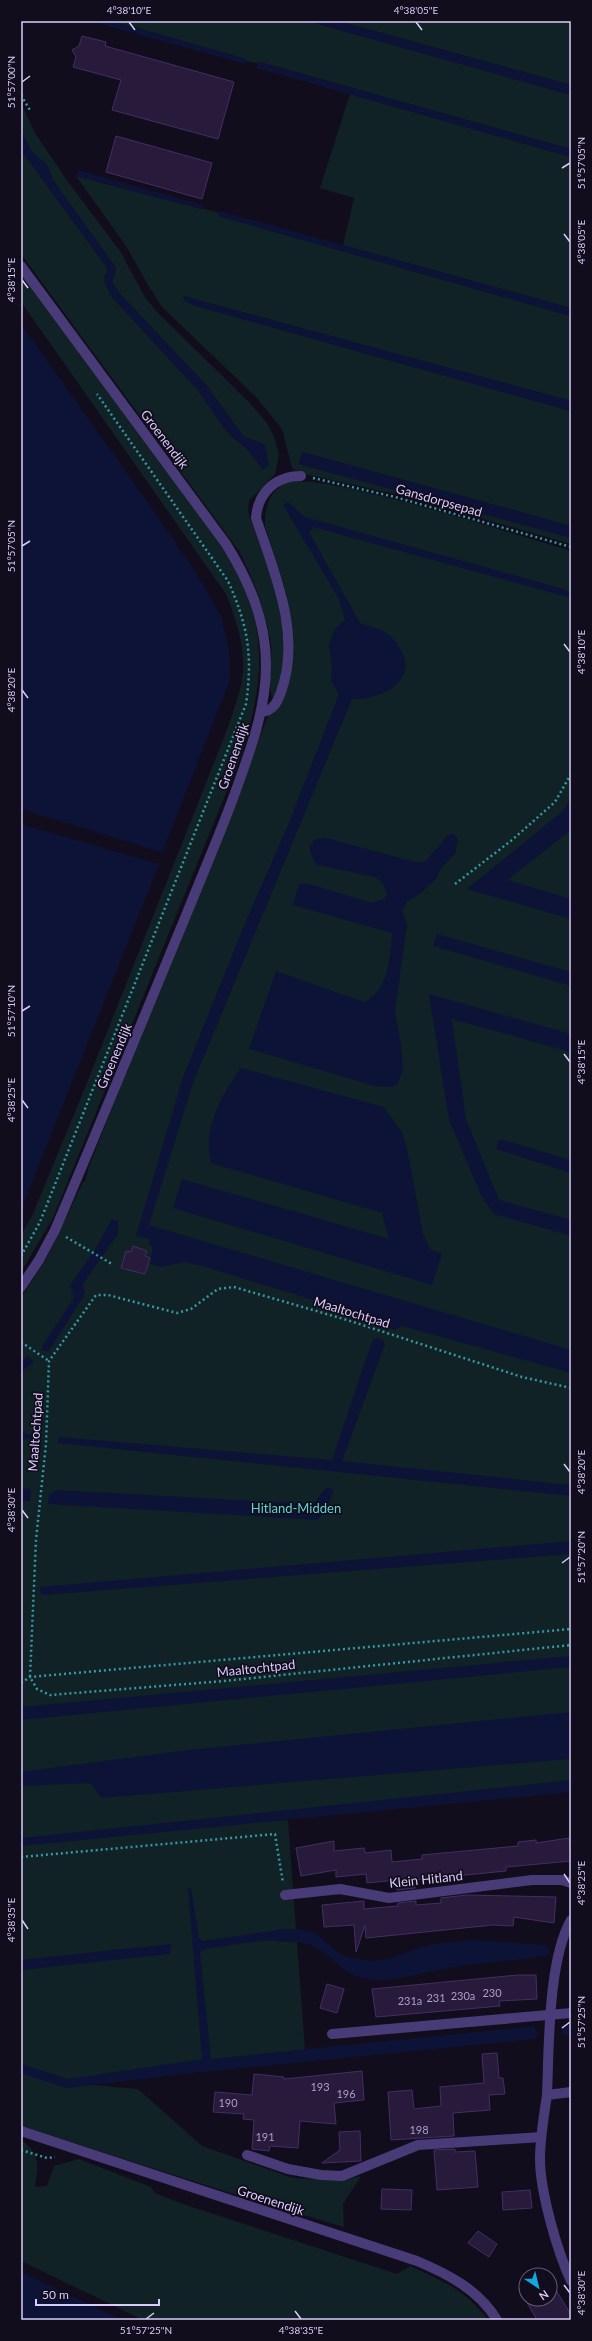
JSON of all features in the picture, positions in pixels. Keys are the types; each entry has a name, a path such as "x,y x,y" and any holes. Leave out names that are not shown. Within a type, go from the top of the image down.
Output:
{"street":[{"name":"Groenendijk","path":"21,266 205,515 241,568 259,614 264,636 266,664 261,712 251,750 217,840 55,1230 39,1260 21,1287"},
{"path":"261,712 272,708 279,697 286,670 288,639 282,596 256,518 257,508 262,496 272,486 287,476 301,476"},
{"name":"Klein Hitland","path":"284,1896 340,1889 389,1898 426,1895 532,1880 562,1880 571,1883"},
{"path":"571,1920 561,1947 555,1974 547,2095 541,2137 540,2160 543,2191 559,2251 571,2280"},
{"path":"332,2034 571,2013"},
{"path":"547,2095 571,2092"},
{"name":"Groenendijk","path":"21,2132 417,2261 452,2276 472,2291 497,2320"},
{"path":"247,2155 288,2169 321,2175 342,2176 418,2145 541,2137"}],"path":[{"path":"21,95 31,112"},
{"path":"21,1256 40,1222 246,704 249,679 248,643 243,614 228,581 93,388"},
{"name":"Gansdorpsepad","path":"301,476 395,497 571,548"},
{"path":"456,884 512,840 555,802 571,774"},
{"path":"62,1234 112,1264"},
{"name":"Maaltochtpad","path":"571,1388 522,1377 347,1320 234,1287 218,1289 191,1309 177,1313 108,1295 96,1295 49,1361 46,1444 36,1540 30,1677 37,1689 50,1695 224,1682 571,1645"},
{"path":"21,1342 34,1353 49,1361"},
{"path":"21,1683 30,1677 571,1629"},
{"path":"21,1857 275,1834 284,1896"}],"green space":[{"path":"112,21 308,21 571,95 571,149 260,62 259,64 246,61 246,59"},
{"path":"338,21 571,21 571,85"},
{"path":"350,94 571,157 571,308 343,245 354,198 320,188"},
{"name":"Hitland-Midden","path":"21,103 35,133 66,179 120,251 145,297 157,312 250,403 267,423 274,436 279,455 275,474 249,501 248,512 275,586 284,634 287,596 265,526 265,520 269,500 276,490 287,483 306,482 338,486 379,495 470,520 571,551 571,1785 263,1822 288,1820 296,1929 276,1930 277,1941 297,1942 305,2050 66,2088 94,2085 138,2089 202,2146 293,2178 343,2180 361,2176 343,2204 344,2227 249,2199 21,2126 21,1298 46,1259 83,1182 85,1182 89,1166 281,683 273,698 270,686 271,643 269,631 258,596 239,551 21,254 21,150 108,269 104,278 111,296 197,389 228,433 248,450 263,469 265,445 243,436 207,386 120,294 112,282 116,268 52,179 51,174 45,164 32,152 25,141 22,129"},
{"path":"76,176 201,209 202,208 219,213 219,216 571,316 571,401 183,296 185,301 196,306 571,411 571,526 302,452 299,464 571,537 571,544 395,494 299,473 292,468 282,429 256,397 162,307 126,246"},
{"path":"21,267 212,533 232,564 248,596 253,613 259,651 259,670 254,707 239,761 53,1218 21,1272 21,1235 32,1216 82,1095 225,735 241,685 243,662 240,638 226,594 21,302"},
{"path":"21,2140 32,2150 37,2160 35,2187 47,2186 54,2166 79,2159 151,2187 155,2193 180,2203 397,2274 410,2266 453,2287 471,2301 488,2320 143,2320 21,2261"}],"water":[{"path":"90,21 112,21 246,59 245,64"},
{"path":"308,21 338,21 571,85 571,95"},
{"path":"259,62 571,149 571,157 257,68"},
{"path":"21,130 32,152 47,164 52,179 116,268 112,282 120,294 207,386 243,436 265,445 269,465 263,470 248,450 228,433 197,389 111,296 104,282 108,269 21,150"},
{"path":"78,170 203,205 202,209 76,176"},
{"path":"220,211 571,308 571,316 218,216"},
{"path":"183,296 571,401 571,411 196,306 185,301"},
{"path":"21,324 151,507 196,573 221,616 229,650 230,680 163,850 157,851 21,809"},
{"path":"302,452 571,526 571,538 299,464"},
{"path":"288,502 305,517 567,590 571,598 313,527 309,532 360,623 382,631 392,638 399,647 405,659 405,669 401,678 394,686 385,692 363,699 352,699 193,1083 149,1225 571,1350 571,1373 402,1326 395,1330 382,1325 372,1318 199,1265 184,1262 162,1267 150,1264 153,1246 149,1245 150,1239 136,1236 182,1080 245,923 288,825 339,694 331,681 332,665 329,644 334,630 345,620 339,599 283,505"},
{"path":"571,799 571,830 507,880 571,899 571,919 467,889 563,811"},
{"path":"21,824 159,864 21,1210"},
{"path":"449,834 454,834 458,840 455,854 442,867 435,880 422,892 407,902 402,910 407,924 395,1012 401,1044 403,1070 397,1084 392,1087 375,1086 249,1049 276,971 364,1002 379,990 387,972 392,933 293,905 299,884 309,884 372,903 385,898 387,894 383,883 375,877 317,865 312,857 309,847 315,839 326,838 415,862 425,862"},
{"path":"437,934 571,972 571,986 433,946"},
{"path":"429,994 571,1034 571,1052 452,1019 466,1119 499,1200 571,1220 571,1236 494,1214 481,1195 449,1120"},
{"path":"241,1068 384,1107 403,1134 423,1234 430,1249 442,1254 432,1285 173,1208 182,1179 389,1239 382,1213 211,1163 209,1137 211,1125 220,1101"},
{"path":"503,1140 571,1160 571,1173 496,1149 498,1141"},
{"path":"112,1219 118,1221 118,1234 83,1284 85,1294 49,1351 43,1351 42,1346 74,1298 70,1285 94,1251"},
{"path":"376,1338 383,1340 385,1344 342,1461 571,1485 571,1496 58,1443 59,1437 332,1460 372,1341"},
{"path":"28,1356 34,1362 21,1372 21,1361"},
{"path":"21,1431 26,1434 38,1435 37,1439 27,1438 21,1442"},
{"path":"21,1488 31,1489 30,1501 21,1501"},
{"path":"326,1488 334,1489 327,1510 317,1520 48,1504 49,1494 57,1490 313,1504"},
{"path":"571,1541 571,1554 42,1595 40,1593 40,1587"},
{"path":"571,1656 571,1667 21,1720 21,1707"},
{"path":"571,1712 571,1759 101,1798 90,1783 21,1786 21,1772 188,1750"},
{"path":"571,1780 571,1792 21,1846 21,1838"},
{"path":"188,1888 191,1888 199,1938 203,1941 284,1929 298,1929 316,1933 337,1952 347,1957 371,1961 388,1959 431,1944 471,1940 545,1945 550,1951 549,1955 444,1969 396,1979 376,1980 366,1979 351,1974 318,1949 293,1941 263,1941 205,1949 200,1952 211,2059 534,2026 538,2033 535,2039 194,2073 66,2088 21,2073 21,2064 68,2079 202,2059"},
{"path":"171,1944 170,1954 21,1970 21,1960"},
{"path":"571,2023 571,2035 563,2035 561,2029 565,2024"},
{"path":"21,2272 123,2320 21,2320"}],"building":[{"path":"82,36 106,42 105,46 234,82 218,139 112,110 121,80 73,67 76,57 72,50 79,46"},
{"path":"116,136 212,163 202,199 106,172"},
{"path":"133,1246 147,1251 145,1256 150,1258 145,1274 121,1268 126,1251 131,1252"},
{"path":"569,1838 571,1861 506,1867 506,1871 414,1880 415,1888 397,1890 396,1880 367,1883 366,1874 336,1877 336,1870 301,1876 296,1848 334,1841 334,1851 364,1848 365,1853 391,1850 392,1862 422,1859 422,1855 518,1846 518,1842 536,1840 536,1843"},
{"path":"467,1895 556,1897 554,1923 514,1917 513,1926 493,1925 366,1938 365,1925 356,1952 354,1925 324,1927 322,1905 364,1901 364,1909 398,1906 398,1903 416,1901 416,1905 441,1903 441,1898"},
{"path":"518,1975 536,1975 537,1999 499,2001 500,2006 376,2017 372,1989"},
{"path":"327,1984 344,1989 337,2013 320,2008"},
{"path":"497,2053 499,2078 503,2078 505,2094 489,2095 490,2110 453,2113 454,2136 391,2140 388,2092 412,2090 414,2109 441,2106 440,2087 484,2083 482,2054"},
{"path":"362,2071 364,2100 334,2103 336,2124 300,2121 298,2148 270,2146 269,2151 252,2149 254,2120 243,2119 244,2114 213,2112 215,2092 252,2095 254,2074 284,2077 284,2079"},
{"path":"360,2131 361,2161 322,2163 340,2150 339,2132"},
{"path":"455,2149 455,2152 475,2151 478,2187 437,2190 434,2150"},
{"path":"382,2189 412,2190 411,2210 381,2209"},
{"path":"530,2190 532,2208 503,2210 502,2192"},
{"path":"478,2231 497,2244 489,2257 468,2243"},
{"path":"558,2293 571,2315 571,2320 537,2320 530,2307 558,2307"}]}
